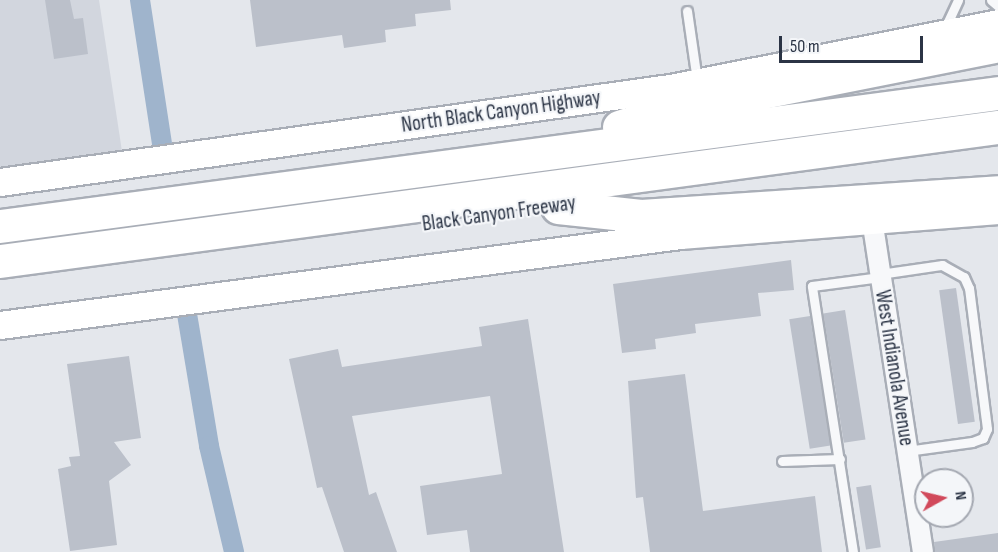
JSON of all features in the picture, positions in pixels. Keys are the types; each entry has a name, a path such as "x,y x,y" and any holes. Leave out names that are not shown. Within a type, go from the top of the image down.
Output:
{"highway":[{"path":"538,153 671,110 998,45"},
{"path":"0,226 998,93"},
{"path":"200,244 998,127"},
{"name":"Black Canyon Freeway","path":"0,281 200,244 558,207 998,148"},
{"path":"558,207 641,216 998,192"},
{"path":"0,261 159,250"}],"main road":[{"name":"North Black Canyon Highway","path":"0,182 697,82 998,23"},
{"path":"0,325 680,235 998,210"}],"street":[{"name":"West Indianola Avenue","path":"872,219 923,552"}],"lane":[{"path":"942,34 958,0"},
{"path":"991,0 998,6"},
{"path":"687,11 697,82"},
{"path":"854,552 812,286 942,266 964,277 969,288 987,429 983,438 972,442 907,452"},
{"path":"782,461 840,459"}],"shaded area":[{"path":"0,0 99,0 123,158 0,174"}],"building":[{"path":"45,0 70,0 74,19 83,18 88,54 54,59"},
{"path":"250,0 450,0 451,10 415,14 416,26 385,30 386,42 344,48 342,35 256,47"},
{"path":"791,260 794,290 758,293 761,316 695,324 696,333 655,339 656,349 622,353 613,284"},
{"path":"956,288 975,422 958,424 939,290"},
{"path":"845,310 865,439 844,443 823,313"},
{"path":"810,316 830,445 810,449 789,319"},
{"path":"528,319 564,552 470,552 467,530 427,535 420,486 502,474 490,396 352,416 369,495 376,492 397,552 344,552 322,487 317,488 289,359 338,349 342,367 482,346 479,327"},
{"path":"129,356 141,438 114,442 131,465 109,481 117,545 70,551 58,469 71,466 69,457 80,456 67,364"},
{"path":"685,374 703,511 815,496 822,552 650,552 643,497 636,498 628,381"},
{"path":"871,485 881,547 866,550 856,487"},
{"path":"998,533 998,552 935,552 934,542"}],"waterway":[{"path":"140,0 162,144"},
{"path":"187,314 209,446 234,552"}]}
